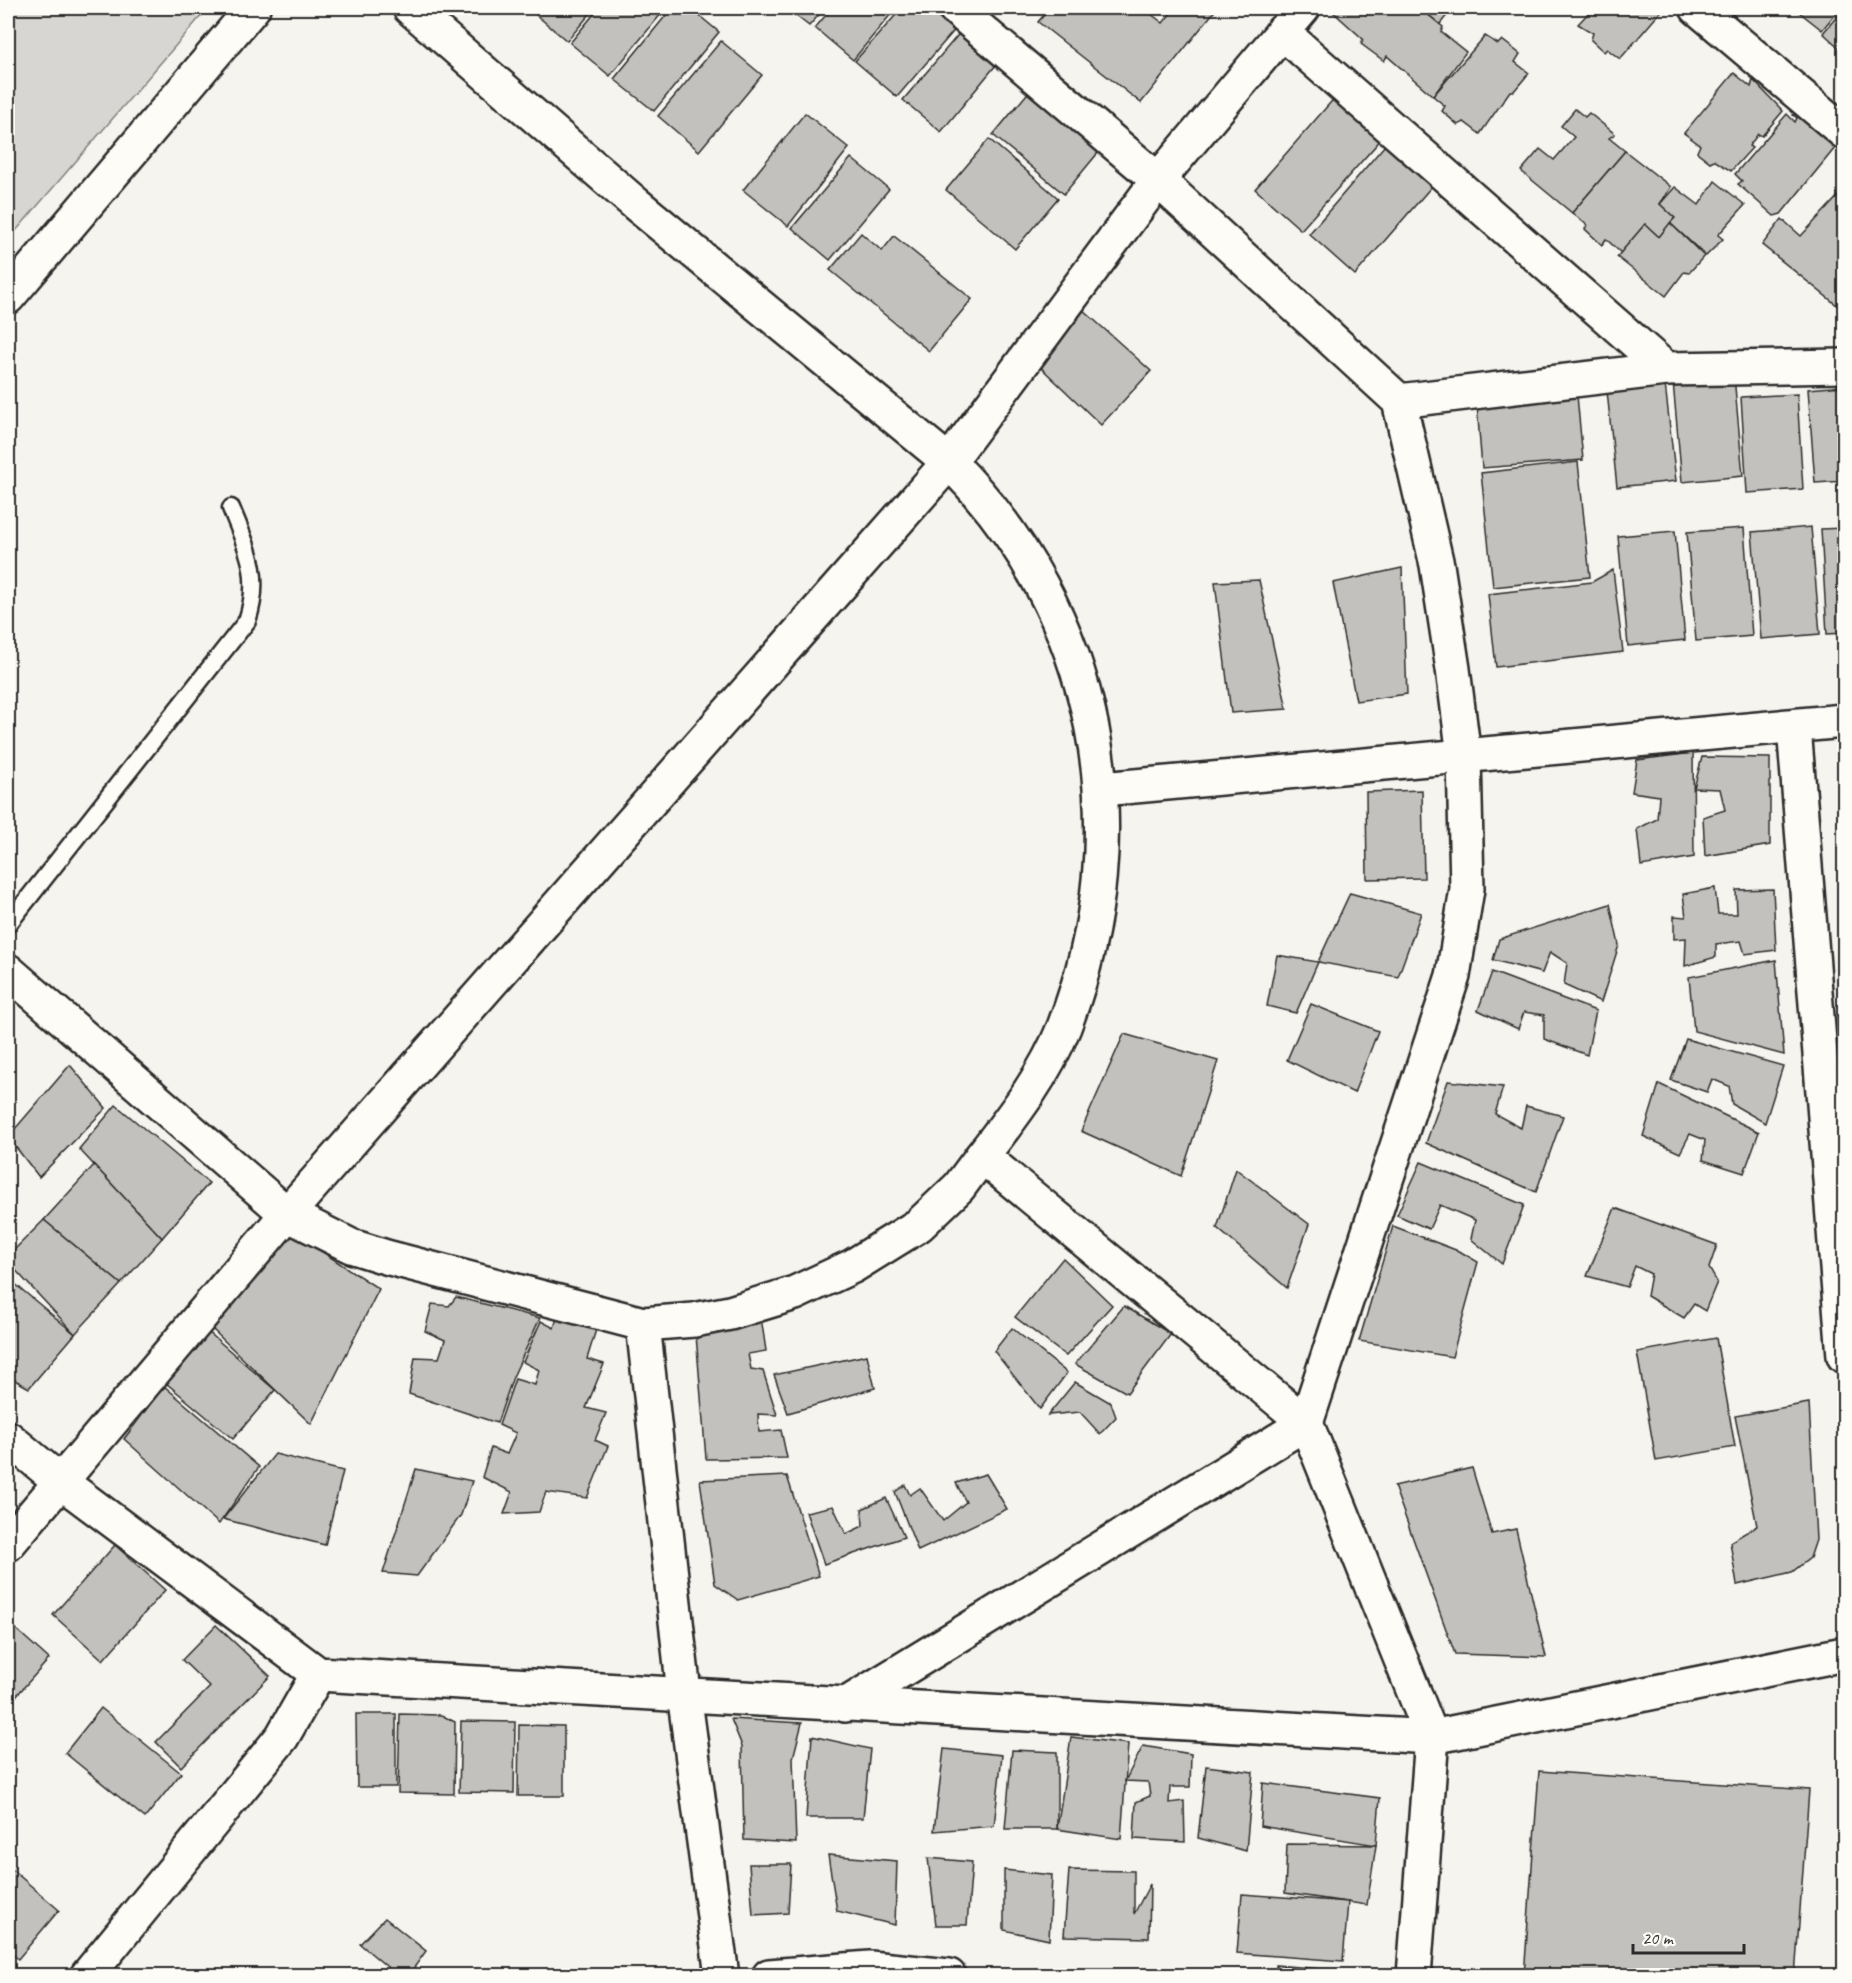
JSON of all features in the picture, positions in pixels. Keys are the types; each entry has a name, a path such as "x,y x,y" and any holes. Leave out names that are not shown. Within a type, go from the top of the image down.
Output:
{"street":[{"path":"8,297 253,8"},
{"path":"8,971 287,1214 351,1246 386,1257 643,1324 730,1313 795,1293 853,1266 919,1225 959,1187 1032,1090 1064,1028 1088,950 1101,868 1102,789 1088,705 1062,626 1024,553 983,496 949,462 636,204 410,8"},
{"path":"845,1706 1306,1423 1453,976 1467,889 1464,756 1437,565 1399,401 1158,180 955,8"},
{"path":"8,1544 287,1214 949,462 1158,180 1303,8"},
{"path":"1697,8 1845,132"},
{"path":"1282,32 1666,369"},
{"path":"1399,401 1666,369 1845,366"},
{"path":"1102,789 1845,721"},
{"path":"1794,727 1845,1356"},
{"path":"982,1156 1306,1423 1432,1737 1414,1976"},
{"path":"643,1324 684,1693 722,1976"},
{"path":"8,1438 61,1482 318,1674 684,1693 845,1706 1432,1737 1845,1654"},
{"path":"87,1976 282,1737 318,1674"},
{"path":"769,1976 870,1968 949,1976"}],"lane":[{"path":"8,924 247,621 253,603 255,583 253,564 231,508"}],"shaded area":[{"path":"8,8 208,8 8,240"}],"building":[{"path":"528,8 595,8 567,41"},
{"path":"599,8 666,8 610,76 570,43"},
{"path":"672,8 690,8 719,32 654,111 614,79"},
{"path":"786,8 825,8 809,26"},
{"path":"832,8 896,8 853,60 815,28"},
{"path":"902,8 937,8 958,26 897,97 855,61"},
{"path":"1050,8 1143,8 1163,23 1175,8 1217,8 1141,103 1038,22"},
{"path":"1335,8 1420,8 1443,27 1441,32 1466,52 1433,96 1387,56 1384,61 1361,44 1363,39 1332,11"},
{"path":"1420,8 1453,8 1440,24"},
{"path":"1593,8 1664,8 1620,59 1607,49 1604,52 1591,40 1593,33 1578,24"},
{"path":"1794,8 1840,8 1822,30"},
{"path":"1844,8 1844,52 1823,33"},
{"path":"963,29 1000,60 941,132 903,100"},
{"path":"1485,36 1498,44 1502,40 1520,54 1515,62 1529,73 1514,91 1510,91 1480,134 1464,122 1458,125 1442,111 1445,106 1433,96"},
{"path":"721,41 762,75 699,151 658,116"},
{"path":"1734,73 1751,87 1753,80 1783,111 1762,136 1758,134 1749,146 1752,148 1731,171 1714,160 1710,162 1697,152 1700,145 1684,133"},
{"path":"1031,89 1102,148 1064,194 993,135"},
{"path":"1337,95 1384,136 1301,230 1255,189"},
{"path":"1575,109 1585,117 1589,113 1615,134 1609,138 1625,151 1572,213 1521,171 1540,149 1554,160 1574,137 1561,126"},
{"path":"1797,112 1835,148 1781,214 1774,216 1738,184 1742,181 1735,174 1787,114 1795,122 1797,118 1793,115"},
{"path":"805,113 849,148 788,226 743,190"},
{"path":"989,139 1058,198 1015,249 946,190"},
{"path":"1385,145 1432,186 1355,275 1309,234"},
{"path":"1625,151 1671,187 1660,204 1675,218 1659,237 1645,224 1621,253 1606,239 1602,245 1585,229 1587,225 1572,213"},
{"path":"851,158 889,189 830,260 792,228"},
{"path":"1715,181 1745,205 1718,235 1723,239 1706,256 1670,223 1675,218 1660,204 1675,187 1699,205"},
{"path":"1844,190 1843,310 1762,245 1782,219 1801,236"},
{"path":"1670,223 1704,256 1689,273 1684,272 1666,296 1617,257 1645,224 1659,237"},
{"path":"861,233 882,251 894,236 972,299 929,351 830,270"},
{"path":"1082,309 1151,371 1101,425 1032,359"},
{"path":"1734,376 1743,476 1682,482 1673,382"},
{"path":"1665,384 1676,481 1617,487 1607,391"},
{"path":"1576,385 1583,460 1482,468 1476,393"},
{"path":"1844,386 1844,481 1815,483 1808,389"},
{"path":"1797,394 1803,489 1747,493 1741,397"},
{"path":"1578,462 1590,577 1493,587 1481,473"},
{"path":"1811,527 1820,634 1761,639 1752,532"},
{"path":"1744,528 1752,636 1696,641 1687,532"},
{"path":"1844,528 1844,633 1827,634 1821,529"},
{"path":"1675,531 1685,640 1628,646 1618,536"},
{"path":"1402,568 1407,694 1356,701 1333,583"},
{"path":"1613,570 1623,652 1496,667 1488,594 1592,582"},
{"path":"1259,580 1287,709 1231,713 1215,582"},
{"path":"1693,753 1694,857 1641,866 1637,829 1657,819 1659,796 1632,792 1637,760"},
{"path":"1702,757 1770,758 1770,845 1705,856 1703,817 1725,810 1720,789 1694,788"},
{"path":"1422,790 1424,878 1367,879 1366,792"},
{"path":"1715,888 1718,914 1737,914 1736,890 1773,889 1776,950 1745,954 1741,941 1716,944 1716,957 1685,966 1686,938 1674,939 1674,916 1686,917 1683,894"},
{"path":"1350,893 1421,913 1398,977 1318,962"},
{"path":"1610,904 1619,945 1601,1002 1564,985 1567,963 1550,952 1542,973 1493,960 1499,939"},
{"path":"1277,955 1318,962 1296,1013 1267,1006"},
{"path":"1776,960 1784,1055 1694,1031 1689,977"},
{"path":"1492,972 1596,1011 1587,1055 1544,1039 1544,1015 1524,1012 1518,1029 1478,1010"},
{"path":"1311,1004 1378,1031 1354,1093 1287,1060"},
{"path":"1124,1034 1218,1061 1181,1176 1081,1131"},
{"path":"1686,1039 1783,1066 1765,1123 1732,1104 1729,1086 1712,1079 1707,1092 1671,1080"},
{"path":"70,1065 106,1108 39,1177 8,1137"},
{"path":"1448,1081 1503,1087 1495,1114 1521,1128 1526,1106 1563,1116 1536,1192 1426,1143"},
{"path":"1659,1084 1759,1132 1744,1173 1703,1160 1705,1140 1690,1134 1680,1153 1643,1136"},
{"path":"116,1105 209,1183 162,1238 79,1149"},
{"path":"1421,1162 1524,1205 1502,1264 1471,1239 1475,1220 1440,1205 1429,1229 1397,1215"},
{"path":"94,1165 162,1238 121,1284 44,1220"},
{"path":"1236,1169 1309,1224 1287,1288 1217,1228"},
{"path":"1615,1208 1717,1245 1709,1268 1717,1282 1705,1311 1694,1304 1684,1318 1647,1296 1651,1274 1635,1266 1627,1287 1587,1276"},
{"path":"44,1220 121,1284 75,1334 8,1262 8,1256"},
{"path":"1393,1226 1461,1252 1478,1262 1452,1357 1359,1341"},
{"path":"292,1232 379,1289 311,1424 212,1329"},
{"path":"1063,1258 1112,1305 1066,1356 1015,1317"},
{"path":"8,1278 75,1334 29,1388 8,1376"},
{"path":"456,1297 540,1318 513,1377 497,1423 409,1394 415,1357 439,1358 445,1340 425,1331 432,1304 449,1306"},
{"path":"1124,1306 1171,1334 1127,1393 1075,1364"},
{"path":"559,1312 598,1323 587,1359 604,1364 586,1408 606,1413 595,1440 608,1446 587,1498 546,1492 539,1512 504,1514 512,1492 482,1477 491,1448 507,1454 516,1433 499,1425 515,1379 535,1385 539,1370 523,1362 541,1321 554,1328"},
{"path":"761,1317 766,1351 748,1354 751,1369 763,1371 777,1415 758,1414 759,1432 781,1430 787,1458 706,1459 696,1335"},
{"path":"1012,1328 1067,1373 1040,1409 994,1351"},
{"path":"206,1330 275,1390 233,1439 160,1378"},
{"path":"1716,1338 1735,1447 1656,1461 1637,1352"},
{"path":"867,1355 875,1388 788,1413 774,1375"},
{"path":"1075,1382 1111,1403 1116,1417 1100,1434 1080,1412 1048,1415"},
{"path":"164,1386 259,1467 219,1524 124,1439"},
{"path":"1809,1403 1816,1540 1810,1558 1792,1572 1737,1585 1730,1542 1757,1526 1735,1416"},
{"path":"275,1454 343,1471 325,1545 223,1519"},
{"path":"1472,1468 1492,1534 1516,1529 1546,1657 1455,1654 1394,1486"},
{"path":"416,1469 472,1481 461,1515 417,1576 383,1573"},
{"path":"986,1474 1007,1509 918,1551 895,1492 905,1485 910,1495 920,1488 943,1521 966,1502 956,1483"},
{"path":"787,1476 819,1576 738,1600 715,1584 700,1480"},
{"path":"886,1498 904,1537 824,1564 806,1512 833,1506 846,1534 863,1526 862,1509"},
{"path":"115,1545 165,1590 103,1660 53,1615"},
{"path":"8,1622 49,1659 8,1705"},
{"path":"216,1625 270,1676 181,1767 156,1742 210,1687 182,1660"},
{"path":"101,1708 181,1773 145,1818 65,1753"},
{"path":"356,1714 396,1714 396,1787 357,1787"},
{"path":"400,1714 441,1715 455,1722 454,1794 398,1793"},
{"path":"731,1719 802,1723 793,1758 796,1843 744,1840 742,1746"},
{"path":"461,1721 515,1722 514,1793 459,1792"},
{"path":"519,1725 564,1726 564,1796 518,1796"},
{"path":"812,1736 870,1749 863,1818 806,1818"},
{"path":"1071,1737 1128,1744 1121,1839 1057,1829"},
{"path":"1143,1746 1191,1754 1190,1787 1170,1787 1169,1803 1184,1801 1185,1842 1134,1839 1136,1802 1150,1796 1148,1782 1125,1781"},
{"path":"944,1749 1002,1755 994,1826 934,1831"},
{"path":"1012,1750 1057,1752 1057,1829 1005,1829"},
{"path":"1206,1766 1253,1772 1246,1851 1198,1838"},
{"path":"1539,1771 1809,1790 1795,1976 1524,1976"},
{"path":"1263,1783 1380,1798 1376,1845 1260,1826"},
{"path":"1287,1844 1376,1845 1367,1905 1285,1893"},
{"path":"828,1855 897,1861 895,1925 837,1911"},
{"path":"928,1858 972,1862 967,1925 936,1925"},
{"path":"749,1864 791,1864 788,1913 753,1915"},
{"path":"8,1866 59,1910 18,1959 8,1950"},
{"path":"1004,1870 1052,1875 1049,1940 1004,1930"},
{"path":"1069,1870 1134,1871 1134,1914 1150,1884 1149,1938 1064,1936"},
{"path":"1242,1894 1348,1902 1343,1961 1237,1953"},
{"path":"385,1918 426,1951 408,1976 398,1976 360,1944"},
{"path":"1276,1965 1343,1971 1342,1976 1276,1976"}]}
